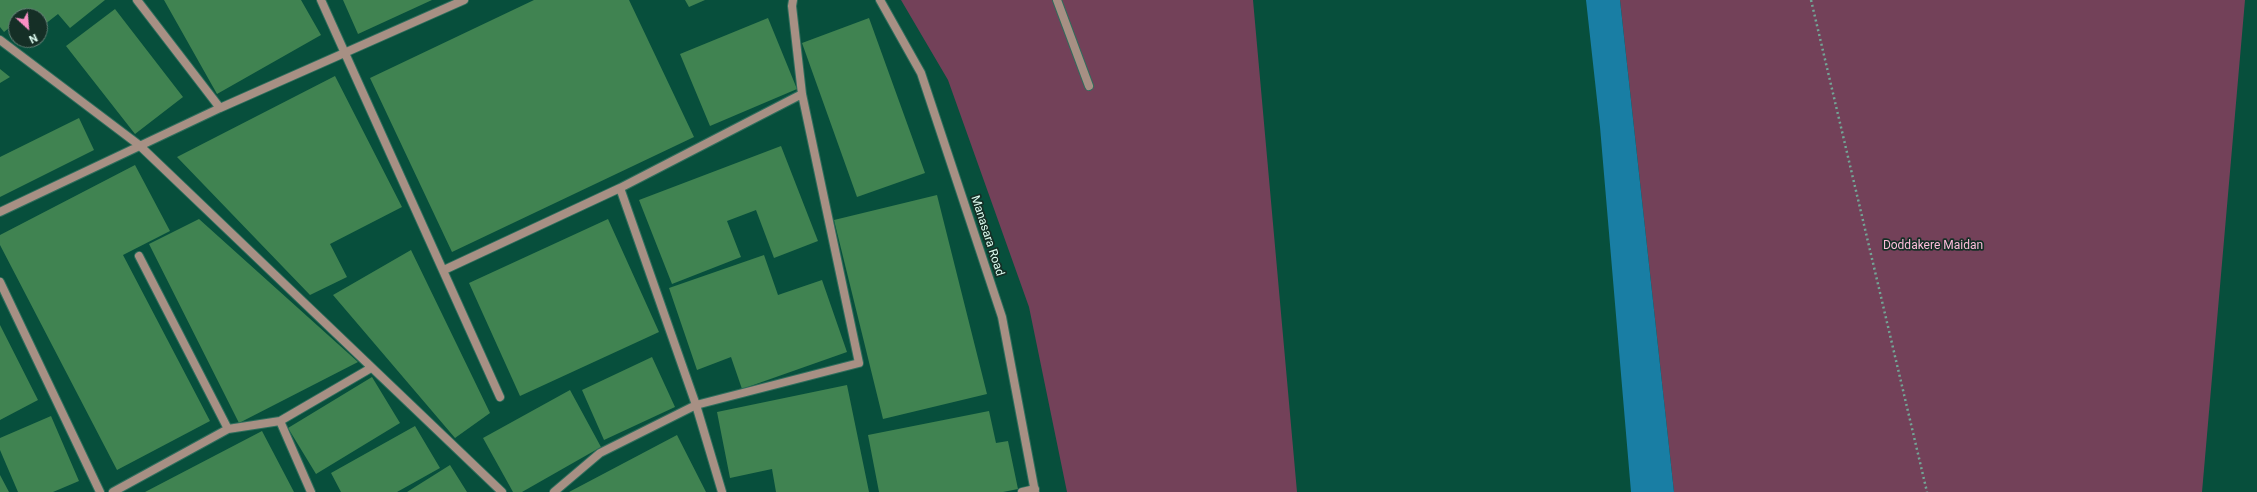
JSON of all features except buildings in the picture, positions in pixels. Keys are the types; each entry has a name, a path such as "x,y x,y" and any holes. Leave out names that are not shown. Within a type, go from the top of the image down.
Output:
{"street":[{"path":"137,0 220,108"},
{"path":"321,0 343,52 444,270 500,397"},
{"path":"0,212 139,145 343,52 464,0"},
{"path":"554,492 600,453 696,405 859,363 802,94 792,6 793,0"},
{"name":"Manasara Road","path":"880,0 920,73 1002,317 1035,491"},
{"path":"1057,0 1089,86"},
{"path":"0,40 139,145 502,492"},
{"path":"444,270 620,188 802,94"},
{"path":"620,188 696,405 722,492"},
{"path":"139,256 228,429"},
{"path":"0,282 100,492"},
{"path":"113,492 228,429 280,421 371,368"},
{"path":"280,421 311,492"},
{"path":"1022,492 1035,491"}],"path":[{"path":"1811,0 1927,492"}],"green space":[{"path":"901,0 1253,0 1297,492 1067,492 1029,307 948,80"},
{"name":"Doddakere Maidan","path":"1620,0 2245,0 2202,492 1674,492"}],"water":[{"path":"1586,0 1620,0 1674,492 1631,492 1600,127"}]}
